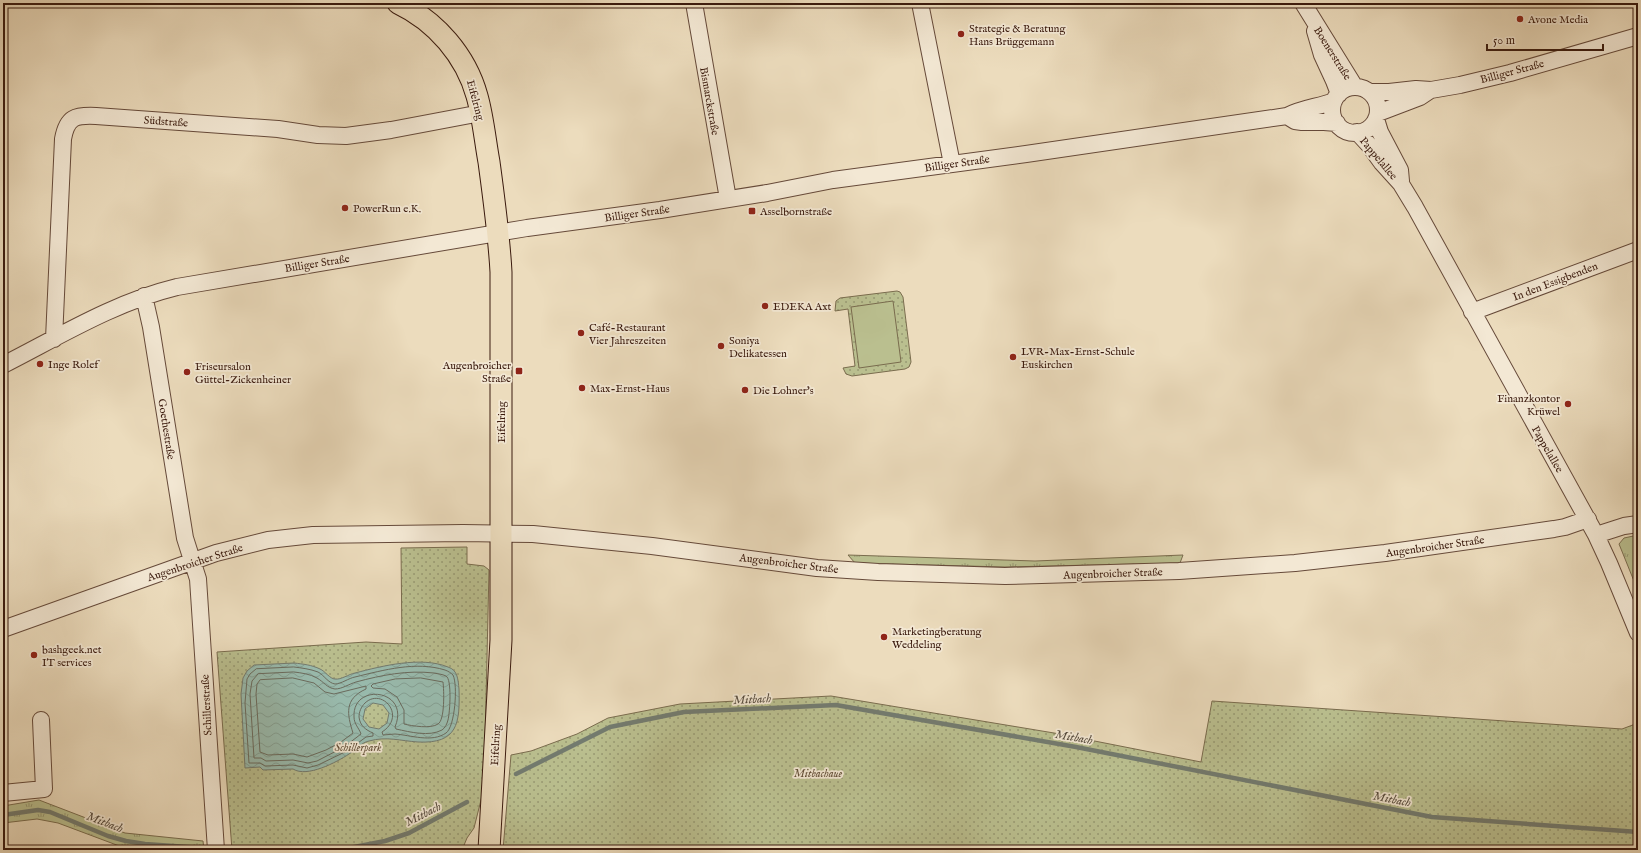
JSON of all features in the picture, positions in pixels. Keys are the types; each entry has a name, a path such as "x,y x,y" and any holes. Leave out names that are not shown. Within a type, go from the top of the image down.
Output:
{"main road":[{"name":"Eifelring","path":"398,3 426,20 453,48 462,61 471,79 478,97 481,113 499,232 501,272 501,640 489,850"}],"street":[{"name":"Bismarckstraße","path":"694,3 728,199"},
{"path":"920,3 952,164"},
{"name":"Boenerstraße","path":"1302,3 1312,20 1362,89"},
{"name":"Boenerstraße","path":"1312,20 1322,55 1334,81 1336,97"},
{"name":"Billiger Straße","path":"1362,89 1389,92 1416,89 1431,90 1510,73 1638,36"},
{"path":"1346,89 1362,89 1376,101 1377,116 1368,128 1357,132 1346,130 1337,123 1332,112 1336,97 1346,89"},
{"name":"Billiger Straße","path":"1377,116 1420,97 1431,90"},
{"name":"Billiger Straße","path":"3,365 104,312 144,296 199,282 499,232 728,199 833,180 1287,116 1300,110 1316,107 1336,97"},
{"name":"Südstraße","path":"54,339 64,139 67,124 71,119 79,116 96,116 278,129 318,135 346,136 391,130 481,113"},
{"name":"Billiger Straße","path":"1287,116 1295,121 1302,122 1337,123"},
{"name":"Pappelallee","path":"1377,116 1382,138 1400,170 1401,184"},
{"name":"Pappelallee","path":"1357,132 1369,144 1390,173 1401,184 1588,519 1610,563 1638,633"},
{"name":"In den Essigbenden","path":"1472,312 1638,250"},
{"name":"Goethestraße","path":"144,296 151,327 185,538 193,561"},
{"name":"Augenbroicher Straße","path":"3,629 216,553 247,544 289,537 313,535 463,533 502,535 533,534 652,546 792,565 842,570 976,575 1065,575 1179,571 1327,560 1554,529 1588,519"},
{"path":"1596,535 1624,526 1638,524"},
{"name":"Schillerstraße","path":"193,561 198,579 216,850"},
{"path":"3,793 44,789 41,720"}],"green space":[{"path":"897,291 900,292 903,297 911,362 909,367 905,369 852,376 846,374 843,368 855,366 848,309 835,311 836,301 840,298"},
{"path":"893,301 901,362 859,368 851,307"},
{"path":"1638,535 1638,591 1619,544 1624,538"},
{"name":"Schillerpark","path":"467,547 467,564 484,566 489,570 484,788 474,828 467,838 462,850 232,850 217,652 366,642 402,644 401,548"},
{"path":"848,555 1035,561 1183,555 1180,563 1005,567 855,563"},
{"name":"Mitbachaue","path":"831,696 1054,733 1201,762 1212,701 1622,729 1638,723 1638,850 503,850 511,755 531,751 577,734 608,718 680,704"},
{"path":"39,800 125,833 203,841 204,850 156,850 122,847 58,823 37,819 3,823 3,806"}],"water":[{"path":"426,662 448,667 456,673 458,682 459,712 457,721 454,729 449,735 441,739 431,742 388,739 369,741 337,761 322,768 306,772 293,769 263,770 260,767 245,768 241,694 243,678 247,671 254,665 304,664 322,670 333,679 402,663","holes":["373,703 383,705 389,713 387,723 379,729 369,727 363,719 365,709"]}],"waterway":[{"name":"Mitbach","path":"516,774 610,727 684,712 836,705 1076,747 1432,817 1638,832"},
{"name":"Mitbach","path":"339,850 385,841 409,833 467,802"},
{"name":"Mitbach","path":"3,815 38,810 50,812 108,836 126,841 145,844 202,848"}],"place":[{"name":"Avone Media","path":"1520,19"},
{"name":"Strategie & Beratung Hans Brüggemann","path":"961,34"},
{"name":"PowerRun e.K.","path":"345,208"},
{"name":"Asselbornstraße","path":"752,211"},
{"name":"EDEKA Axt","path":"765,306"},
{"name":"Café-Restaurant Vier Jahreszeiten","path":"581,333"},
{"name":"Soniya Delikatessen","path":"721,346"},
{"name":"LVR-Max-Ernst-Schule Euskirchen","path":"1013,357"},
{"name":"Inge Rolef","path":"40,364"},
{"name":"Augenbroicher Straße","path":"519,371"},
{"name":"Friseursalon Güttel-Zickenheiner","path":"187,372"},
{"name":"Max-Ernst-Haus","path":"582,388"},
{"name":"Die Lohner's","path":"745,390"},
{"name":"Finanzkontor Krüwel","path":"1568,404"},
{"name":"Marketingberatung Weddeling","path":"884,637"},
{"name":"bashgeek.net IT services","path":"34,655"}]}
